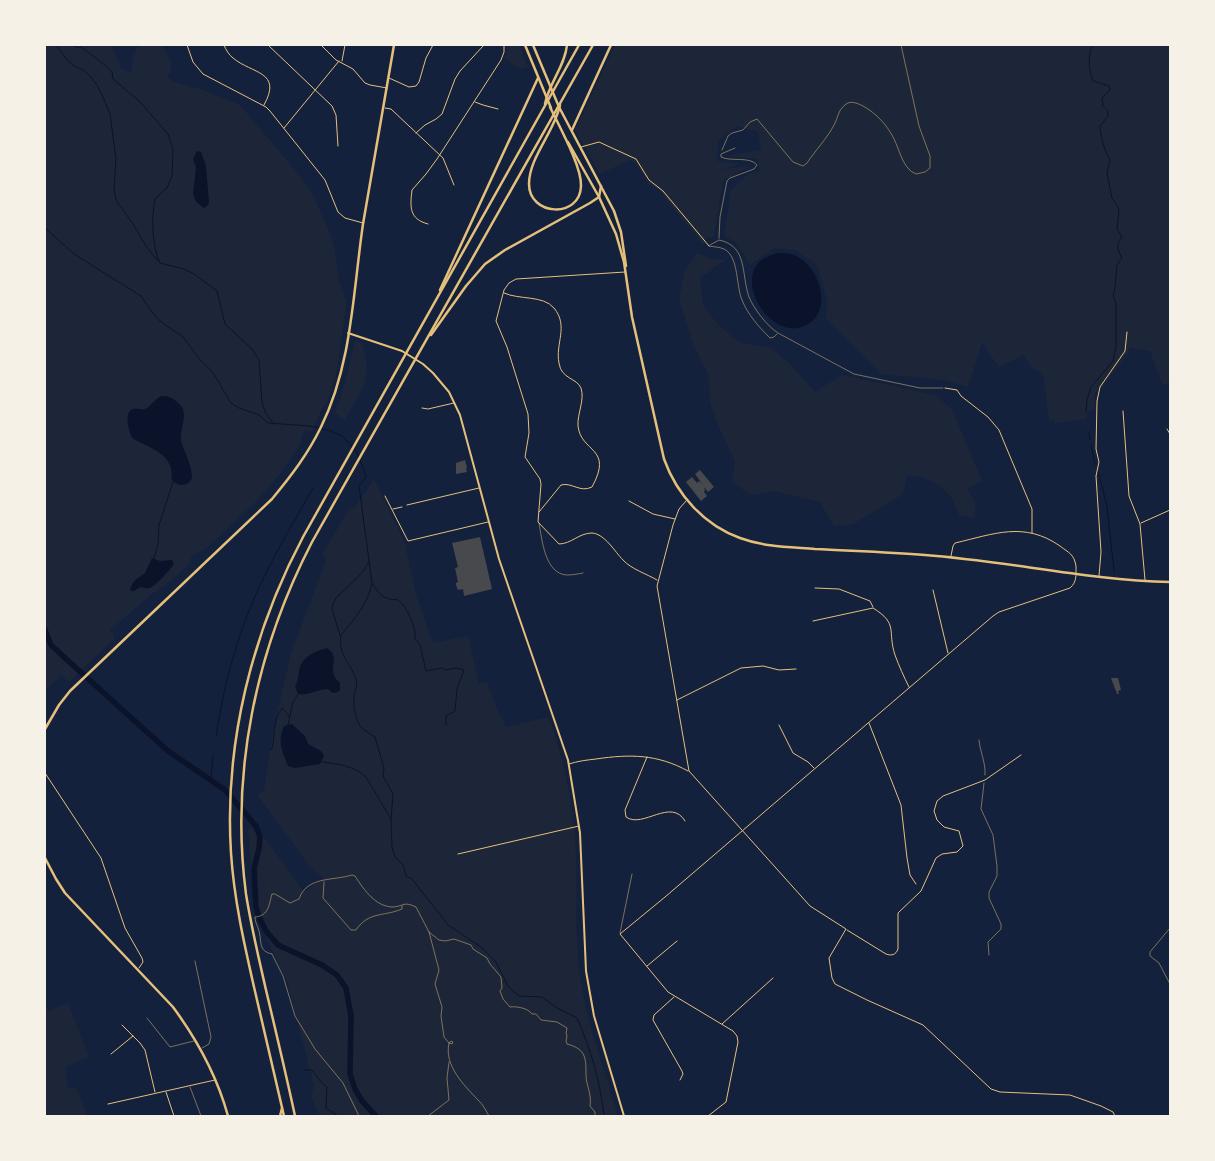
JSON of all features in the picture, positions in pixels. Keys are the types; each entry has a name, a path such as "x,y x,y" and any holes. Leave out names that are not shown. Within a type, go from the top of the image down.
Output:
{"main road":[{"path":"45,729 65,697 272,499 300,464 314,441 328,411 340,375 394,45"},
{"path":"524,45 550,107 576,164 581,182 581,191 578,198 571,205 558,210 549,209 539,204 532,196 529,186 531,171 550,131 558,115 561,103"},
{"path":"533,45 547,80 614,211 621,232 626,262 630,310 662,453 671,477 687,500 700,514 718,527 742,539 760,544 951,557 1099,577 1170,582"},
{"path":"545,106 547,93 565,54 567,45"},
{"path":"282,1116 282,1107 236,903 231,854 230,799 233,761 245,690 256,650 266,618 296,549 579,45"},
{"path":"297,1116 293,1107 248,908 244,867 241,820 243,772 253,706 263,666 274,629 306,554 593,45"},
{"path":"572,130 611,45"},
{"path":"430,312 538,78"},
{"path":"550,107 599,197 616,234 626,272"},
{"path":"423,346 466,286 486,264 505,250 599,197 601,186"},
{"path":"348,333 392,346 412,356 434,372 449,392 460,415 499,559 569,764 579,826 586,971 594,1016 624,1116"},
{"path":"45,858 65,893 173,1007 201,1049 216,1079 228,1116"}],"street":[{"path":"187,45 193,62 204,74 270,111 325,180 338,212 345,218 364,223"},
{"path":"224,45 232,57 268,79 271,91 264,106"},
{"path":"268,45 334,109 338,146"},
{"path":"321,45 339,60 353,68 368,84 387,88"},
{"path":"342,62 345,45"},
{"path":"389,78 409,87 416,86 433,45"},
{"path":"416,133 442,114 455,79 484,45"},
{"path":"428,224 417,221 413,216 411,191 440,155 504,56 504,45"},
{"path":"284,128 339,60"},
{"path":"474,101 498,109"},
{"path":"384,107 391,109 440,155 454,185"},
{"path":"580,147 599,142 636,159 648,180 663,191 709,246"},
{"path":"626,272 522,278 509,283 503,293 496,321 508,347 528,414 529,433 525,457 540,478 538,522 559,544 586,534 598,535 626,563 658,580"},
{"path":"503,293 519,298 540,300 551,305 556,312 562,330 558,358 559,366 565,376 577,383 581,389 578,420 579,431 599,460 599,469 592,487 584,490 566,484 561,485 538,512"},
{"path":"1099,577 1101,552 1096,476 1099,462 1096,449 1096,401 1100,387 1125,351 1127,332"},
{"path":"945,388 957,390 961,396 988,417 999,430 1032,509 1032,534"},
{"path":"422,408 428,409 455,402"},
{"path":"1123,411 1129,496 1140,524 1145,581"},
{"path":"1167,430 1170,434"},
{"path":"408,505 480,488"},
{"path":"385,496 408,541 489,522"},
{"path":"687,500 680,506 675,519 657,586 689,771"},
{"path":"629,501 653,514 675,519"},
{"path":"392,509 402,507"},
{"path":"1140,524 1170,510"},
{"path":"708,1116 726,1102 738,1042 735,1033 675,997 664,988 620,934 999,612 1070,588 1074,584 1076,574 1075,558 1072,555 1053,541 1032,534 1008,531 955,543 952,546 951,557"},
{"path":"815,588 838,589 870,601 873,608 883,614 891,626 895,654 909,688"},
{"path":"933,590 949,654"},
{"path":"813,621 873,608"},
{"path":"677,700 741,668 763,666 779,670 796,669"},
{"path":"868,723 902,804 907,858 910,875 916,884"},
{"path":"779,725 794,753 814,768"},
{"path":"569,764 622,755 646,757 677,765 689,771 812,908 890,955 896,953 898,949 898,914 922,891 936,858 942,854 957,852 963,846 959,831 944,826 937,820 934,812 937,801 943,796 985,780 1022,755"},
{"path":"646,757 625,810 626,817 633,820 673,812 682,816 685,822"},
{"path":"45,773 101,858 126,928 142,958 142,965 137,969"},
{"path":"458,854 579,826"},
{"path":"846,929 829,958 832,978 838,987 923,1025 990,1089 1000,1092 1070,1095 1101,1106 1113,1112 1115,1116"},
{"path":"646,967 677,941"},
{"path":"721,1024 773,978"},
{"path":"675,997 654,1015 653,1020 682,1071 683,1074 680,1080"},
{"path":"122,1025 140,1043 146,1054 155,1093"},
{"path":"111,1054 134,1036"},
{"path":"108,1104 216,1079"},
{"path":"165,1091 174,1116"}],"lane":[{"path":"719,240 720,217 727,181 730,178 754,169 757,165 753,161 722,159 721,154 735,148"},
{"path":"709,246 719,240 735,247 740,256 751,301 768,324 778,333 854,374 920,388 945,388"},
{"path":"709,246 728,252 734,261 739,293 744,305 770,338 778,333"},
{"path":"538,522 548,562 553,568 568,575 583,573"},
{"path":"620,934 632,874"},
{"path":"195,961 211,1037 209,1044 201,1049"},
{"path":"148,1018 170,1047 196,1040"},
{"path":"190,1086 201,1116"}],"path":[{"path":"721,154 728,136 743,130 750,122 757,119 793,162 803,166 834,125 841,108 847,102 851,102 869,109 880,120 893,138 909,170 916,174 924,172 930,168 930,156 919,126 901,45"},
{"path":"979,740 984,760 985,780 981,809 993,835 997,866 997,876 989,898 1001,924 1001,929 988,942 989,956"},
{"path":"359,1116 343,1083 315,1049 295,1016 287,988 276,961 272,954 266,952 261,946 260,933 255,917 266,912 271,902 272,894 290,903 299,899 301,894 312,883 354,875 360,886 378,903 393,907 406,903 416,907 429,932 439,970 435,984 442,1007 444,1037 449,1043 447,1052 449,1060 463,1083 479,1100 489,1116"},
{"path":"323,880 323,898 351,930 356,930 370,916 402,909 401,904"},
{"path":"1170,928 1150,952 1150,956 1151,959 1160,963 1170,984"},
{"path":"429,932 439,940 454,939 471,944 473,949 487,958 500,977 502,983 500,991 503,999 510,1007 516,1006 530,1010 532,1014 536,1014 541,1020 558,1022 568,1028 566,1033 567,1044 580,1050 586,1059 586,1075 592,1099 590,1106 595,1112 595,1116"},
{"path":"428,1116 449,1100 447,1078 449,1060"}],"shaded area":[{"path":"45,45 111,45 121,68 130,72 139,45 162,45 171,65 170,73 167,77 175,82 203,90 240,105 312,193 329,231 335,250 339,281 347,300 336,376 326,406 324,405 312,431 304,431 300,444 279,475 254,504 204,550 193,554 190,562 178,574 110,630 114,635 114,639 69,682 61,675 45,691"},
{"path":"512,45 519,45 528,67 521,69 504,59 507,48"},
{"path":"615,45 1170,45 1170,383 1162,385 1150,351 1129,348 1129,352 1101,389 1101,385 1095,393 1094,410 1088,411 1086,419 1054,423 1054,420 1049,421 1044,378 1038,370 1035,372 1023,355 999,367 982,343 968,387 943,380 881,374 826,319 827,301 817,265 795,250 774,248 750,265 736,242 724,236 731,190 748,174 760,171 757,159 726,156 761,150 758,132 737,126 718,141 717,161 741,164 722,169 751,166 723,181 714,237 706,238 703,246 694,232 669,204 661,191 648,184 637,164 630,160 600,174 575,130"},
{"path":"197,151 201,152 206,166 209,202 204,208 196,202 193,194 196,167 193,159"},
{"path":"697,253 712,259 725,260 700,278 703,305 720,327 741,343 771,348 791,365 815,392 842,375 935,395 952,409 982,481 967,489 976,504 974,518 959,515 946,491 933,482 917,476 907,475 903,494 853,524 834,526 820,502 774,491 751,495 732,482 735,461 717,423 710,402 709,376 693,344 679,298 685,270"},
{"path":"779,253 793,255 805,262 811,269 820,287 821,306 817,315 811,322 796,328 781,326 768,316 758,303 752,287 753,272 762,260"},
{"path":"355,341 361,342 363,347 367,362 366,382 345,420 335,413 345,383"},
{"path":"161,396 174,400 181,406 183,411 181,438 190,465 192,478 183,485 177,484 172,480 171,468 165,457 132,438 129,431 127,418 130,411 133,409 145,409"},
{"path":"374,479 405,543 416,595 433,643 468,636 479,684 487,682 500,717 502,717 506,727 549,717 566,776 574,821 577,936 582,988 590,1025 618,1116 320,1116 311,1097 314,1085 286,978 259,922 252,877 248,828 261,833 304,892 323,878 308,864 257,795 264,790 273,732 291,653 326,561 323,553 350,508 354,509"},
{"path":"152,558 160,561 172,560 174,564 152,587 140,587 131,591 130,589 134,581 145,573"},
{"path":"327,648 334,656 333,673 340,683 340,690 333,693 328,689 298,694 295,687 303,662 313,653"},
{"path":"292,724 305,736 308,744 321,751 324,756 320,764 295,768 288,766 281,746 281,737 284,726"},
{"path":"45,998 48,1011 68,1003 89,1057 66,1066 67,1088 76,1088 88,1116 45,1116"}],"building":[{"path":"465,460 467,472 456,474 456,463"},
{"path":"700,470 714,487 708,492 704,487 704,492 707,496 701,501 686,482 692,477 697,483 699,481 703,485 695,474"},
{"path":"480,537 492,589 464,596 463,589 458,590 456,585 458,582 455,568 458,567 452,543"},
{"path":"1111,678 1118,678 1121,690 1118,691 1119,694 1117,694"}],"waterway":[{"path":"56,45 68,61 90,76 104,99 110,114 116,159 114,188 116,200 158,261"},
{"path":"72,45 80,48"},
{"path":"79,45 107,67 112,72 113,79 140,102 168,134 173,150 172,176 167,188 155,199 153,232 157,256 160,263 184,269 217,291 225,324 252,349 259,360 262,402 265,412 274,424"},
{"path":"1086,412 1091,387 1113,361 1116,347 1116,304 1113,296 1117,265 1122,258 1118,247 1118,242 1122,237 1117,229 1119,209 1112,198 1107,173 1110,160 1103,144 1100,126 1108,116 1108,111 1103,106 1102,98 1110,90 1109,86 1093,81 1089,63 1092,45"},
{"path":"45,228 74,254 141,296 160,321 183,337 201,361 212,371 231,403 259,415 268,423 310,426 331,431 342,436 356,451 366,477 359,486 372,583 364,604 341,635 340,641 343,653 356,679 354,703 357,719 363,729 375,737 384,768 383,776 393,794 391,820 392,847 395,857 403,865 406,876 412,879 448,925 481,947 496,962 508,986 519,996 542,997 557,1008 577,1018 594,1066 604,1116"},
{"path":"1089,433 1090,439"},
{"path":"1091,444 1095,465"},
{"path":"1098,471 1107,506 1114,571"},
{"path":"154,558 158,544 159,525 173,482"},
{"path":"216,737 223,696 233,656 254,598 287,533 313,488"},
{"path":"340,635 332,609 333,604 336,598 362,573 369,562"},
{"path":"373,584 384,597 398,600 407,612 413,623 415,638 420,645 426,671 442,668 445,670 457,668 464,670 457,689 455,711 446,716 446,725"},
{"path":"45,630 51,645 168,751 225,790 256,826 260,837 254,868 256,907 259,917 266,931 278,945 322,965 337,975 346,988 351,1016 350,1074 355,1089 362,1101 376,1116"},
{"path":"288,725 293,702 298,694"},
{"path":"270,749 272,749 279,712 282,708 289,716"},
{"path":"211,780 213,755"},
{"path":"322,762 351,768 366,777 391,819"},
{"path":"304,1070 312,1070 327,1087 326,1108 338,1116"}]}
